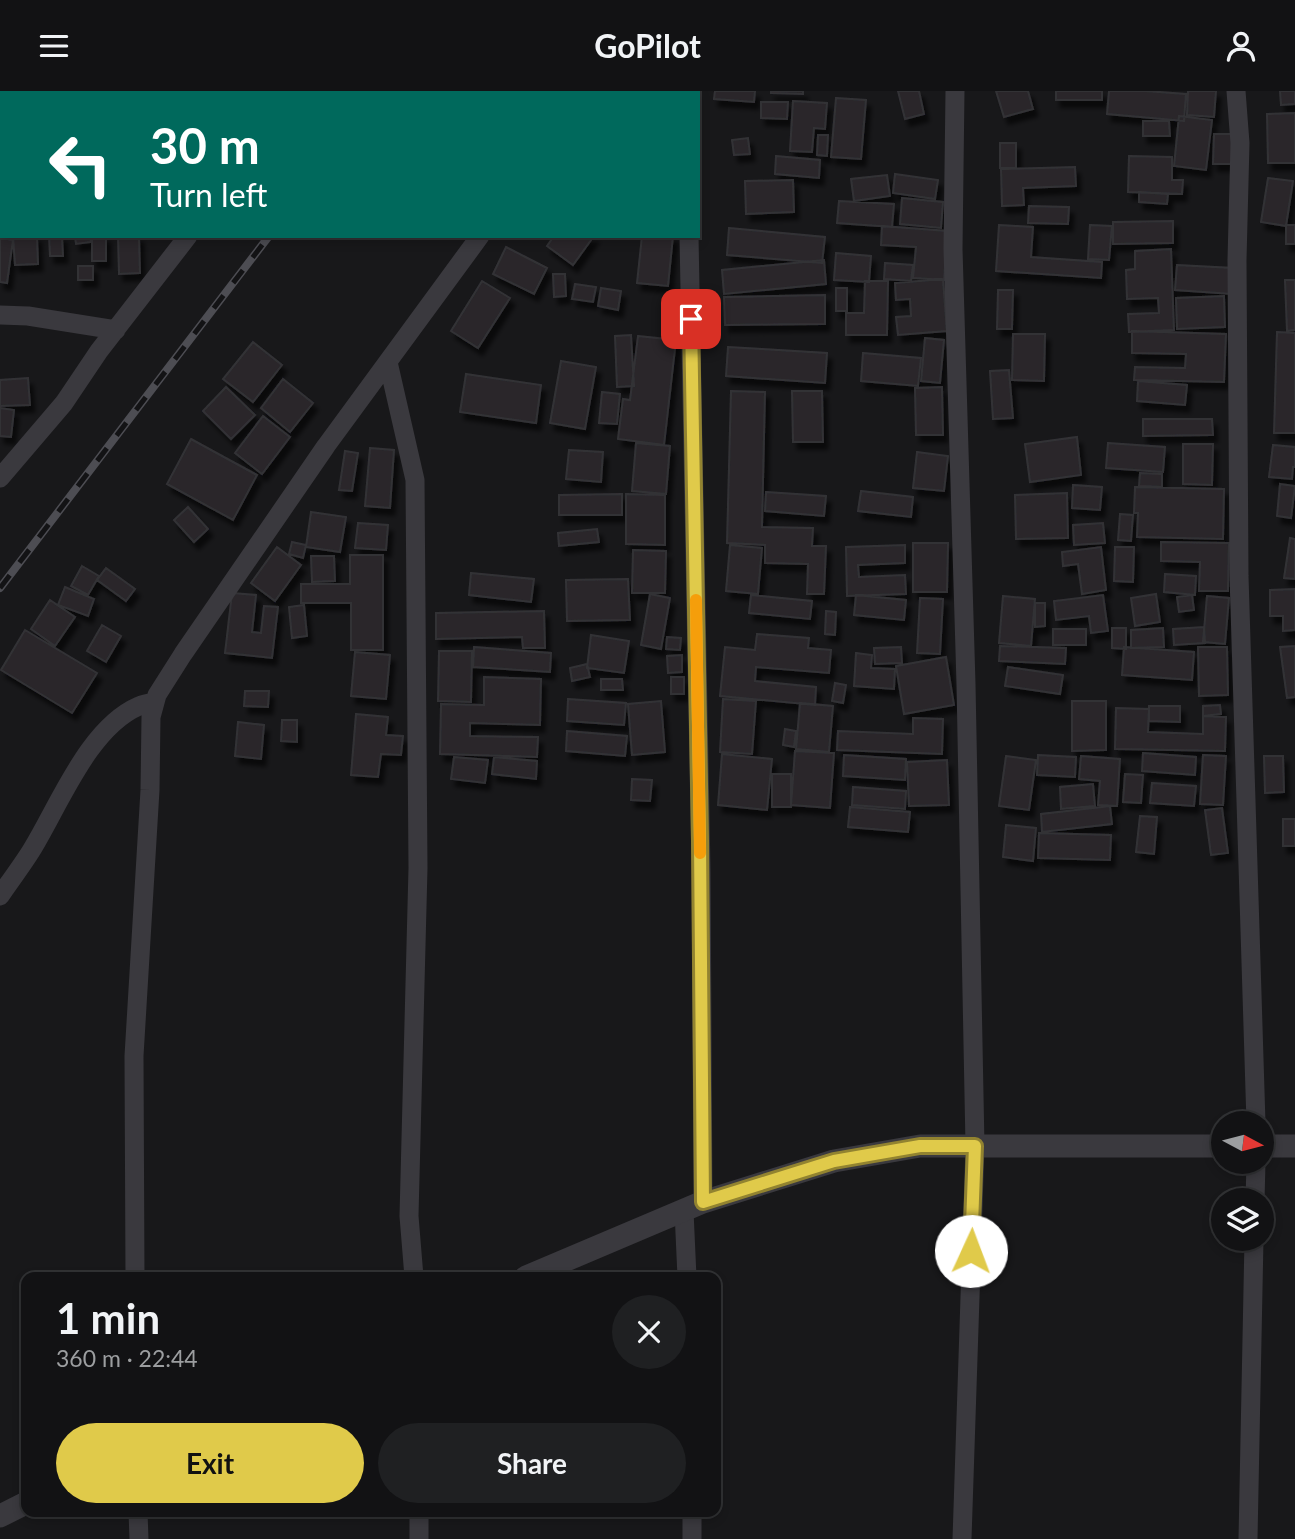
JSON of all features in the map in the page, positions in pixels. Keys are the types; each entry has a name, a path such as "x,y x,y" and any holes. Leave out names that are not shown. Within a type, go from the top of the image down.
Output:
{"street":[{"path":"955,91 953,249 966,684 975,1146 962,1539"},
{"path":"1236,91 1241,143 1237,260 1239,576 1256,1111"},
{"path":"0,478 64,403 186,238"},
{"path":"135,1272 134,1056 150,790 151,717 157,695 326,446 479,238"},
{"path":"687,1272 694,1206 700,841 689,238"},
{"path":"0,315 28,316 116,330"},
{"path":"388,362 415,481 418,868 409,1216 414,1272"},
{"path":"0,896 31,852 66,787 97,739 121,717 140,706 155,702"},
{"path":"538,1272 694,1206 834,1161 920,1146 1211,1146"},
{"path":"1274,1146 1295,1146"},
{"path":"1248,1539 1254,1251"},
{"path":"0,1516 21,1506"},
{"path":"138,1517 139,1539"},
{"path":"419,1517 419,1539"},
{"path":"692,1517 692,1539"}],"building":[{"path":"715,91 755,91 754,102 714,99"},
{"path":"803,91 803,94 771,93"},
{"path":"898,91 919,91 924,114 905,119"},
{"path":"996,91 1028,91 1033,109 1004,117"},
{"path":"1056,91 1102,91 1102,100 1056,100"},
{"path":"1109,91 1186,94 1184,121 1107,114"},
{"path":"1188,91 1216,91 1214,117 1187,115"},
{"path":"1280,91 1295,91 1295,104 1281,105"},
{"path":"836,98 866,100 861,159 831,157"},
{"path":"793,101 827,103 825,129 814,128 812,152 790,151"},
{"path":"761,102 788,102 787,119 761,118"},
{"path":"1295,113 1295,163 1268,163 1267,114"},
{"path":"1179,116 1212,120 1206,170 1174,166"},
{"path":"1143,121 1169,121 1170,136 1143,136"},
{"path":"1214,134 1233,134 1232,164 1213,164"},
{"path":"818,135 828,135 827,156 817,155"},
{"path":"748,138 750,154 734,155 732,140"},
{"path":"1000,143 1016,143 1016,168 1000,168"},
{"path":"776,156 820,160 819,178 775,174"},
{"path":"1129,156 1172,157 1172,180 1183,180 1182,194 1128,192"},
{"path":"1075,167 1076,186 1023,188 1024,205 1002,206 1001,169"},
{"path":"895,174 938,180 935,199 893,193"},
{"path":"887,175 890,196 854,201 851,179"},
{"path":"1268,178 1293,181 1286,226 1261,222"},
{"path":"793,180 794,212 746,214 745,181"},
{"path":"1139,192 1168,194 1167,204 1139,202"},
{"path":"902,198 943,202 941,228 900,224"},
{"path":"839,201 894,204 892,227 837,223"},
{"path":"1029,206 1069,207 1068,224 1028,223"},
{"path":"1173,221 1173,243 1113,244 1113,222"},
{"path":"999,225 1033,227 1031,257 1102,262 1101,278 996,271"},
{"path":"1090,225 1112,226 1109,260 1088,259"},
{"path":"1286,225 1295,225 1295,244 1286,244"},
{"path":"882,226 948,231 944,280 913,278 916,247 881,245"},
{"path":"729,228 825,237 822,263 727,255"},
{"path":"0,238 13,240 7,283 0,282"},
{"path":"13,238 37,238 38,264 15,265"},
{"path":"49,238 62,238 63,256 50,256"},
{"path":"75,238 90,238 91,242 76,244"},
{"path":"92,238 106,238 106,261 92,261"},
{"path":"118,238 139,238 140,273 119,274"},
{"path":"553,238 593,238 573,265 547,246"},
{"path":"642,238 673,238 668,286 637,283"},
{"path":"506,247 547,268 534,294 493,274"},
{"path":"1171,249 1174,330 1129,332 1128,314 1159,313 1158,298 1127,299 1126,270 1135,269 1135,251"},
{"path":"836,253 871,256 869,282 834,280"},
{"path":"824,260 826,284 724,294 722,270"},
{"path":"885,263 913,265 911,281 884,279"},
{"path":"1177,265 1234,268 1232,294 1175,290"},
{"path":"78,266 93,266 93,280 78,280"},
{"path":"553,274 565,274 566,296 554,297"},
{"path":"943,279 947,331 898,335 896,317 911,316 910,299 896,300 895,283"},
{"path":"1285,280 1295,280 1295,330 1287,331"},
{"path":"482,281 510,298 478,348 451,331"},
{"path":"865,281 888,281 887,335 846,335 846,313 864,313"},
{"path":"575,284 596,287 593,302 572,299"},
{"path":"601,288 621,291 618,310 598,306"},
{"path":"836,288 847,288 847,311 836,311"},
{"path":"998,290 1013,290 1012,329 997,329"},
{"path":"825,295 825,324 725,325 724,297"},
{"path":"1224,296 1225,327 1177,329 1176,298"},
{"path":"1132,331 1226,334 1224,382 1134,380 1135,367 1185,368 1186,354 1132,353"},
{"path":"1277,332 1295,333 1295,433 1274,433"},
{"path":"1013,334 1045,334 1044,381 1012,380"},
{"path":"631,335 634,386 617,387 615,336"},
{"path":"638,336 676,340 664,445 618,439 623,399 630,400"},
{"path":"925,338 944,340 940,383 921,381"},
{"path":"253,342 282,365 253,402 223,379"},
{"path":"728,347 827,353 825,383 726,376"},
{"path":"863,353 921,358 918,386 861,381"},
{"path":"561,361 596,367 585,429 550,423"},
{"path":"1009,370 1013,418 993,419 990,371"},
{"path":"466,374 541,385 536,423 460,412"},
{"path":"28,378 30,405 0,406 0,380"},
{"path":"283,379 313,403 290,432 261,408"},
{"path":"1138,381 1187,385 1185,405 1137,401"},
{"path":"226,387 255,415 231,439 203,411"},
{"path":"942,387 943,435 916,435 915,388"},
{"path":"731,391 765,392 762,527 813,528 812,546 826,546 824,594 807,594 808,564 765,563 765,545 727,543"},
{"path":"792,391 822,391 823,442 793,442"},
{"path":"602,392 620,394 617,424 599,423"},
{"path":"0,408 14,410 11,437 0,436"},
{"path":"263,416 290,437 262,474 235,453"},
{"path":"1143,419 1212,419 1213,435 1143,436"},
{"path":"1077,437 1081,475 1030,482 1025,444"},
{"path":"191,439 257,475 233,520 167,484"},
{"path":"636,443 670,446 666,494 632,491"},
{"path":"1108,443 1165,447 1163,472 1106,468"},
{"path":"1183,444 1213,444 1212,485 1183,484"},
{"path":"1273,445 1295,447 1292,479 1269,477"},
{"path":"370,448 394,450 390,508 365,506"},
{"path":"569,450 603,452 601,482 566,479"},
{"path":"345,451 358,453 352,491 339,490"},
{"path":"917,452 948,456 944,491 913,488"},
{"path":"1140,473 1162,474 1162,487 1139,486"},
{"path":"1280,484 1295,486 1291,518 1277,516"},
{"path":"1073,485 1102,487 1100,510 1072,508"},
{"path":"1135,487 1224,489 1223,539 1137,537"},
{"path":"861,491 913,497 911,517 858,511"},
{"path":"766,492 826,496 824,516 765,511"},
{"path":"1067,493 1068,538 1016,539 1015,495"},
{"path":"622,494 622,515 559,515 559,495"},
{"path":"626,494 665,495 665,545 626,544"},
{"path":"188,507 208,529 194,542 174,520"},
{"path":"311,512 346,517 340,552 306,547"},
{"path":"1120,514 1133,515 1131,541 1118,540"},
{"path":"358,523 388,525 386,550 355,548"},
{"path":"1103,523 1105,543 1074,545 1073,525"},
{"path":"597,529 599,542 559,546 558,533"},
{"path":"1290,538 1295,539 1295,579 1284,578"},
{"path":"292,542 306,545 303,558 289,554"},
{"path":"1161,542 1229,543 1228,591 1199,591 1200,562 1161,561"},
{"path":"913,543 948,543 947,592 913,592"},
{"path":"730,545 762,548 758,594 726,591"},
{"path":"905,545 905,563 858,565 859,577 905,575 906,594 847,596 846,547"},
{"path":"277,547 301,565 275,601 251,583"},
{"path":"1101,547 1106,590 1082,594 1078,564 1063,566 1062,552"},
{"path":"1115,547 1134,547 1133,582 1114,581"},
{"path":"633,550 666,551 665,593 632,593"},
{"path":"350,555 383,555 383,650 351,650 351,603 301,603 301,584 350,584"},
{"path":"311,556 334,556 335,581 312,582"},
{"path":"82,566 99,576 88,595 71,586"},
{"path":"106,568 135,589 126,601 97,580"},
{"path":"471,573 534,579 531,602 469,595"},
{"path":"1165,574 1196,576 1195,595 1164,592"},
{"path":"628,579 630,620 567,621 566,580"},
{"path":"65,587 94,599 88,616 58,605"},
{"path":"1295,589 1295,630 1283,631 1283,616 1270,616 1270,590"},
{"path":"232,593 256,595 252,632 261,633 264,606 278,607 272,658 225,653"},
{"path":"650,594 670,598 661,649 641,645"},
{"path":"1156,594 1160,622 1135,626 1131,598"},
{"path":"751,595 812,601 810,619 749,613"},
{"path":"856,595 906,600 904,620 854,615"},
{"path":"1103,595 1108,631 1091,633 1089,616 1056,620 1054,601"},
{"path":"1192,595 1194,610 1179,612 1177,597"},
{"path":"1003,596 1035,599 1031,646 999,643"},
{"path":"1207,596 1229,598 1225,644 1203,642"},
{"path":"920,598 943,599 940,654 917,653"},
{"path":"50,600 75,617 55,646 31,629"},
{"path":"1035,603 1045,603 1045,626 1035,627"},
{"path":"304,605 307,636 292,638 289,607"},
{"path":"544,611 545,648 523,648 522,637 436,639 436,613"},
{"path":"826,611 836,612 835,635 825,634"},
{"path":"102,625 121,636 106,662 87,651"},
{"path":"1204,627 1205,643 1174,645 1173,629"},
{"path":"1112,628 1126,628 1126,649 1112,648"},
{"path":"1163,628 1164,647 1131,648 1131,630"},
{"path":"1053,629 1086,629 1086,645 1053,645"},
{"path":"25,630 97,673 72,713 1,670"},
{"path":"757,634 809,638 808,648 831,650 829,673 756,667 755,681 816,687 815,705 720,696 725,647 755,650"},
{"path":"591,635 629,641 624,673 587,668"},
{"path":"667,637 681,638 680,650 666,649"},
{"path":"1000,646 1066,648 1065,664 999,661"},
{"path":"1295,646 1295,697 1287,698 1280,647"},
{"path":"474,647 551,653 550,672 473,667"},
{"path":"901,647 902,663 875,664 874,648"},
{"path":"1124,647 1194,652 1192,680 1122,675"},
{"path":"1198,647 1227,647 1228,695 1199,696"},
{"path":"439,651 472,651 471,702 438,701"},
{"path":"355,652 390,655 386,699 351,696"},
{"path":"856,653 872,655 871,668 895,669 894,689 854,686"},
{"path":"682,655 682,672 668,673 667,656"},
{"path":"946,657 954,705 904,714 896,666"},
{"path":"587,664 590,677 572,681 570,668"},
{"path":"1008,667 1063,675 1060,694 1005,686"},
{"path":"484,677 541,679 540,725 470,723 470,736 538,737 537,757 440,754 441,704 484,705"},
{"path":"671,677 684,677 684,694 671,694"},
{"path":"601,679 622,679 623,690 601,690"},
{"path":"835,683 846,685 843,703 832,701"},
{"path":"245,691 269,691 268,707 244,706"},
{"path":"568,699 626,703 624,725 567,721"},
{"path":"723,699 756,701 752,754 720,752"},
{"path":"661,701 665,752 632,755 628,704"},
{"path":"1072,701 1106,701 1106,750 1072,751"},
{"path":"800,703 833,706 829,752 796,749"},
{"path":"1220,705 1221,714 1203,716 1203,706"},
{"path":"1149,706 1180,706 1180,722 1149,721"},
{"path":"1116,708 1149,709 1148,732 1203,734 1203,716 1226,717 1225,751 1115,749"},
{"path":"356,714 388,717 386,735 403,736 401,755 381,754 378,777 351,775"},
{"path":"913,718 943,719 942,754 837,750 838,731 913,734"},
{"path":"282,720 297,720 297,742 281,741"},
{"path":"238,722 264,725 261,759 235,756"},
{"path":"785,729 796,731 794,747 783,745"},
{"path":"567,731 627,736 625,756 566,751"},
{"path":"795,751 834,753 830,808 791,805"},
{"path":"1143,753 1196,757 1195,775 1142,771"},
{"path":"722,754 772,759 767,810 718,805"},
{"path":"844,755 906,759 905,780 843,776"},
{"path":"1038,755 1076,757 1075,777 1037,775"},
{"path":"1203,755 1226,756 1223,805 1200,804"},
{"path":"1006,756 1036,760 1029,810 999,806"},
{"path":"1081,756 1120,759 1117,806 1098,805 1100,781 1079,779"},
{"path":"1264,756 1283,756 1284,792 1265,793"},
{"path":"454,757 488,760 485,783 451,779"},
{"path":"494,757 537,761 536,779 492,774"},
{"path":"947,760 949,805 909,806 907,762"},
{"path":"772,774 791,774 791,807 772,807"},
{"path":"1125,774 1143,775 1141,803 1123,802"},
{"path":"632,779 652,780 650,801 631,800"},
{"path":"1152,783 1196,786 1194,806 1150,803"},
{"path":"1093,784 1095,806 1061,809 1060,787"},
{"path":"853,787 906,791 905,809 852,805"},
{"path":"1110,806 1112,824 1042,832 1041,814"},
{"path":"850,807 910,812 908,832 848,827"},
{"path":"1222,808 1228,853 1211,855 1205,810"},
{"path":"1140,816 1157,817 1154,854 1136,852"},
{"path":"1283,819 1295,819 1295,846 1283,846"},
{"path":"1006,825 1036,828 1033,861 1003,857"},
{"path":"1039,833 1111,835 1110,860 1038,858"}],"railway":[{"path":"0,588 267,238"}],"slow traffic":[{"path":"696,600 700,853"}],"route":[{"path":"691,319 703,1202 834,1161 920,1146 975,1146 971,1251"}]}
